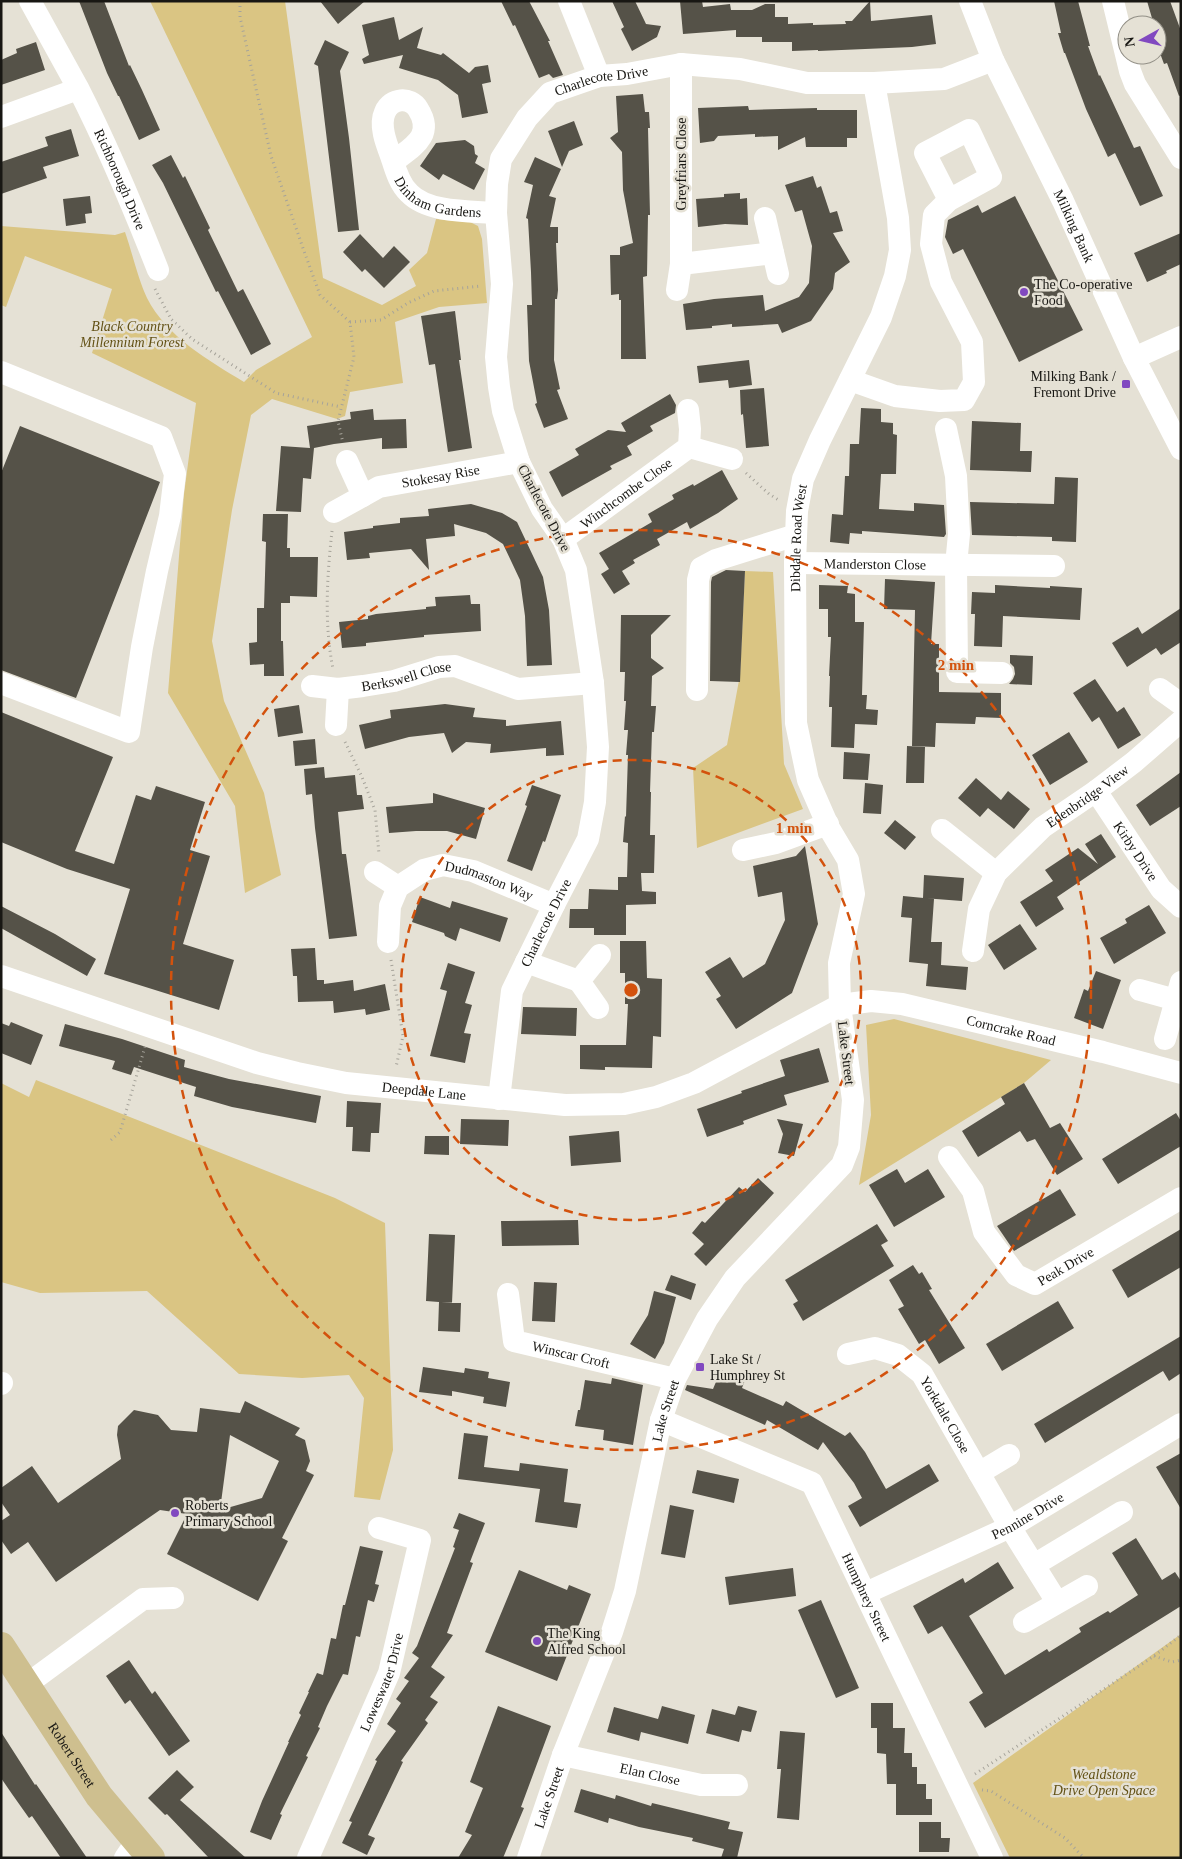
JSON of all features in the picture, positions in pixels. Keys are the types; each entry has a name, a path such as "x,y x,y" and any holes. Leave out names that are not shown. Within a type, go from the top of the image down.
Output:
{"main road":[{"name":"Robert Street","path":"1,1646 137,1853"}],"street":[{"name":"Richborough Drive","path":"30,1 78,90 137,217 158,270"},
{"path":"569,1 599,76"},
{"name":"Milking Bank","path":"970,1 993,60 1063,201 1134,358 1181,449"},
{"path":"1113,1 1130,71 1135,84 1181,158"},
{"name":"Charlecote Drive","path":"499,1099 512,991 588,839 595,802 598,747 593,683 576,570 563,539 542,509 519,462 503,411 499,387 496,356 502,284 496,213 497,184 501,159 527,118 550,93 599,76 627,74 681,64 740,69 807,83 874,83 944,79 993,60"},
{"name":"Greyfriars Close","path":"677,290 681,264 681,64"},
{"name":"Dibdale Road West","path":"840,1005 839,963 854,894 848,860 828,824 808,780 796,723 794,563 797,511 804,479 881,317 895,276 900,250 898,218 874,83"},
{"path":"1,117 78,90"},
{"name":"Dinham Gardens","path":"393,162 400,180 408,193 418,200 445,209 496,213"},
{"path":"850,380 895,396 940,402 964,400 974,382 972,342 941,282 931,244 934,215 950,200"},
{"path":"681,264 775,263 765,218"},
{"path":"1134,358 1181,337"},
{"path":"1,683 129,732 143,637 156,571 170,516 175,474 161,437 2,374"},
{"path":"688,410 689,447 732,459"},
{"path":"946,429 956,476 959,534 956,565 957,672 1002,673"},
{"name":"Winchcombe Close","path":"563,539 689,447"},
{"path":"347,461 363,496"},
{"name":"Stokesay Rise","path":"334,512 379,486 519,462"},
{"path":"697,690 698,580 701,568 716,560 796,535"},
{"name":"Manderston Close","path":"794,563 1054,566"},
{"name":"Berkswell Close","path":"312,686 338,689 394,681 439,667 455,666 518,689 593,683"},
{"path":"336,724 338,689"},
{"path":"1160,689 1181,704"},
{"name":"Edenbridge View","path":"973,951 979,909 996,873 1043,827 1096,791 1134,762 1181,721"},
{"name":"Kirby Drive","path":"1096,791 1161,889 1181,907"},
{"path":"743,850 776,843 828,824"},
{"path":"942,830 996,873"},
{"name":"Dudmaston Way","path":"398,887 424,870 443,865 473,871 554,905"},
{"path":"375,872 398,887 390,906 388,942"},
{"path":"579,981 600,955"},
{"path":"526,962 579,981 598,1008"},
{"name":"Deepdale Lane","path":"1,976 257,1062 296,1073 346,1083 565,1105 624,1104 656,1097 694,1083 840,1005"},
{"path":"1140,990 1178,991 1165,1039"},
{"name":"Corncrake Road","path":"840,1005 871,1001 902,1004 1103,1052 1181,1073"},
{"name":"Lake Street","path":"528,1858 563,1755 612,1632 625,1591 661,1420 674,1379 707,1319 735,1278 842,1165 849,1147 852,1100 840,1005"},
{"name":"Peak Drive","path":"949,1156 973,1191 984,1232 1016,1275 1035,1284 1181,1198"},
{"name":"Winscar Croft","path":"508,1294 514,1341 674,1379"},
{"name":"Yorkdale Close","path":"848,1354 875,1348 898,1355 922,1374 1010,1527 1057,1602"},
{"name":"Humphrey Street","path":"661,1420 812,1483 992,1858"},
{"name":"Pennine Drive","path":"866,1593 1010,1527 1181,1424"},
{"path":"979,1473 1010,1455"},
{"path":"1034,1565 1122,1512"},
{"name":"Loweswater Drive","path":"308,1858 389,1674 420,1540 379,1528"},
{"path":"1024,1622 1087,1586"},
{"path":"26,1685 143,1599 173,1598"},
{"name":"Elan Close","path":"563,1755 701,1785 737,1786"}],"path":[{"path":"240,1 240,17 271,156 320,295 350,322 354,357 338,421 347,461"},
{"path":"158,270 148,278 171,319 192,339 276,393 341,407"},
{"path":"350,322 381,320 408,303 434,291 502,284"},
{"path":"732,459 769,494 797,511"},
{"path":"334,512 327,578 328,629 338,689"},
{"path":"336,724 362,777 375,810 380,850 375,872"},
{"path":"388,942 403,1036 395,1074 390,1086"},
{"path":"111,1140 120,1132 151,1027"},
{"path":"958,1786 1154,1656 1181,1635"},
{"path":"1154,1656 1172,1662 1181,1660"},
{"path":"958,1786 991,1791 1065,1838 1084,1858"}],"green space":[{"name":"Black Country Millennium Forest","path":"150,1 285,1 323,278 382,305 416,286 409,270 427,253 436,219 470,222 478,226 482,239 487,303 439,307 395,322 403,383 350,392 345,416 337,419 272,399 251,415 232,510 212,641 224,701 264,793 281,875 245,893 235,806 168,693 184,494 196,403 92,353 112,289 25,256 6,307 1,305 1,226 115,235 125,232 144,291 155,312 177,336 216,365 244,382 256,370 312,337"},
{"path":"745,571 773,572 784,764 803,809 697,848 693,768 727,745 740,675"},
{"path":"894,1019 1051,1060 1024,1083 859,1185 871,1115 866,1025"},
{"path":"36,1080 335,1198 385,1223 393,1450 380,1500 354,1497 364,1398 349,1375 302,1378 239,1374 147,1291 40,1293 1,1282 1,1083 29,1097"},
{"name":"Wealdstone Drive Open Space","path":"1181,1634 1181,1858 1010,1858 973,1783"}],"building":[{"path":"79,1 104,1 129,66 160,130 139,140 107,73"},
{"path":"320,1 365,1 338,24"},
{"path":"501,1 529,1 550,41 548,41 563,75 553,78 549,74 539,78 515,25 513,26"},
{"path":"612,1 635,1 646,24 661,26 657,37 632,51 621,29 624,27"},
{"path":"680,1 702,1 703,7 730,4 731,10 752,10 765,4 775,4 775,17 788,17 788,24 813,23 813,25 846,24 845,21 852,21 870,1 871,21 932,15 936,44 912,47 792,51 792,42 762,42 762,37 736,37 736,30 683,34"},
{"path":"1054,1 1078,1 1090,46 1088,46 1099,76 1134,148 1140,146 1163,196 1140,206 1115,153 1108,157 1086,109 1064,53 1058,33 1061,33"},
{"path":"1147,1 1170,1 1181,31 1181,95 1179,96 1167,63 1167,15 1151,15"},
{"path":"394,17 399,40 423,27 417,48 441,55 443,53 469,73 475,67 488,65 491,82 482,84 488,113 462,118 458,95 438,80 399,68 403,55 364,64 362,59 369,55 362,25"},
{"path":"325,40 349,52 340,71 359,230 338,232 318,66 314,64"},
{"path":"36,42 45,70 1,85 1,60 17,53 16,49"},
{"path":"643,94 645,112 649,112 650,128 648,128 650,215 648,215 647,276 643,277 646,359 621,359 621,300 619,300 619,294 611,295 610,255 620,255 620,247 633,243 623,190 622,152 610,138 618,132 616,96"},
{"path":"748,106 749,110 817,108 817,110 857,110 857,138 847,138 847,147 806,147 805,137 778,150 778,136 755,137 755,134 718,136 714,141 700,143 698,108"},
{"path":"574,121 583,145 569,151 562,167 548,131"},
{"path":"71,129 79,156 43,167 47,178 1,194 1,162 48,146 45,137"},
{"path":"465,140 474,146 475,154 478,156 475,163 485,169 474,190 443,174 439,180 420,166 436,143"},
{"path":"171,155 183,178 185,176 210,228 208,230 238,292 243,289 271,344 251,355 218,291 216,292 163,183 152,165"},
{"path":"535,157 561,169 549,196 556,198 550,227 558,227 558,243 556,243 558,290 557,299 555,299 554,360 560,389 557,390 568,419 544,428 535,404 537,403 529,361 527,305 532,305 528,219 526,218 533,185 524,182"},
{"path":"813,176 817,188 821,186 830,213 837,211 843,231 833,233 850,262 835,273 833,289 811,321 782,333 778,324 732,327 732,324 686,330 683,304 714,299 763,295 765,311 799,297 809,283 812,246 802,210 795,212 785,185"},
{"path":"740,193 740,199 747,198 748,225 725,224 698,227 696,199 724,197 724,194"},
{"path":"90,196 92,213 85,214 86,223 66,226 63,199"},
{"name":"The Co-operative Food","path":"1015,196 1083,330 1019,362 963,249 953,254 945,237 948,220 978,205 982,213"},
{"path":"1181,233 1181,264 1147,282 1134,253"},
{"path":"360,234 383,258 394,246 410,262 384,288 365,269 362,272 343,252"},
{"path":"455,311 461,360 459,360 472,448 448,452 435,364 429,365 421,316"},
{"path":"749,360 752,385 729,388 728,380 699,383 697,366"},
{"path":"764,388 769,446 746,448 743,414 741,415 740,390"},
{"path":"670,394 676,405 675,413 650,426 653,431 627,446 632,455 610,466 612,469 562,497 549,472 579,455 575,449 608,430 626,432 621,423"},
{"path":"861,408 881,409 881,422 893,423 893,434 897,435 896,474 881,474 879,509 914,511 914,503 944,505 946,534 944,537 862,531 862,534 850,533 849,544 830,542 832,514 843,515 845,476 849,476 850,444 859,444"},
{"path":"373,409 374,420 406,419 407,448 382,449 382,438 314,448 311,479 303,478 301,512 276,511 281,446 310,448 307,426 351,419 350,412"},
{"path":"972,421 1021,423 1020,451 1032,451 1031,472 970,470"},
{"path":"20,426 160,482 76,698 1,670 1,473"},
{"path":"722,470 738,499 690,529 687,522 657,539 660,545 633,560 635,563 622,571 630,584 614,594 601,574 609,569 599,553 652,522 648,514 674,499 672,495 693,484 694,486"},
{"path":"1055,477 1078,478 1076,542 1052,541 1052,537 972,535 970,502 1054,504"},
{"path":"471,504 502,513 517,522 543,577 549,610 552,665 527,666 525,616 520,580 503,544 486,533 454,524 455,536 426,539 429,570 411,549 369,553 370,558 347,560 344,532 400,523 400,518 429,516 428,509"},
{"path":"263,514 288,514 287,548 290,548 290,557 318,557 317,597 290,596 290,603 281,603 281,641 283,641 284,676 264,676 264,664 250,665 249,643 257,642 257,608 264,608 266,542 262,541"},
{"path":"726,570 745,571 740,682 710,681 711,582 712,577"},
{"path":"885,579 935,582 931,644 939,644 939,692 1001,693 1001,718 976,717 975,724 936,723 935,747 912,746 915,610 884,609"},
{"path":"819,585 848,586 847,593 855,594 855,622 864,622 862,695 867,695 866,709 878,710 877,725 855,724 854,748 831,747 832,707 829,707 829,676 831,637 828,637 828,609 819,609"},
{"path":"995,585 1082,588 1080,620 1003,616 1002,647 974,646 975,614 971,614 972,592 995,593"},
{"path":"470,595 471,604 480,604 481,631 424,635 424,637 366,643 366,646 342,648 339,622 368,619 368,616 376,614 426,609 426,607 436,606 435,597"},
{"path":"1181,608 1181,642 1161,655 1156,648 1127,667 1112,643 1138,627 1142,634"},
{"path":"621,615 671,615 651,635 651,658 664,668 652,676 651,706 656,706 654,732 652,732 650,792 650,835 655,835 654,873 641,873 642,891 656,892 656,904 626,905 626,935 594,935 594,928 569,928 570,909 588,909 589,889 618,890 618,877 627,877 628,843 623,842 626,817 628,730 624,730 625,672 620,672"},
{"path":"1010,655 1033,656 1032,685 1009,684 1015,674 1014,667 1010,663"},
{"path":"1095,679 1117,712 1124,707 1141,735 1118,749 1099,717 1092,722 1073,693"},
{"path":"445,704 475,708 473,717 506,720 506,726 561,721 564,755 546,756 546,748 490,753 491,744 466,742 452,753 444,733 409,737 365,749 359,725 391,718 390,710"},
{"path":"299,705 303,733 278,737 274,709"},
{"path":"1,712 113,757 75,851 114,864 136,795 151,800 156,786 205,802 190,850 210,856 183,944 234,960 219,1010 104,974 130,889 67,869 1,842"},
{"path":"1069,732 1088,762 1050,785 1032,755"},
{"path":"315,739 317,764 295,766 293,741"},
{"path":"907,746 925,747 924,783 906,783"},
{"path":"844,752 870,754 868,780 843,779"},
{"path":"324,767 325,778 355,775 357,795 362,795 364,809 338,812 342,854 346,854 357,936 329,939 312,794 306,795 304,769"},
{"path":"1181,772 1181,806 1150,826 1136,805"},
{"path":"976,778 1001,800 1008,791 1030,809 1014,829 988,808 980,817 958,798"},
{"path":"865,783 883,785 881,814 863,813"},
{"path":"532,785 561,795 545,842 543,841 532,871 507,861 527,806 525,805"},
{"path":"433,793 485,808 476,839 447,831 389,833 386,807 433,803"},
{"path":"895,820 916,837 905,850 884,833"},
{"path":"1101,834 1116,857 1057,897 1064,909 1036,927 1020,902 1053,881 1045,870 1078,848 1098,864 1085,844"},
{"path":"805,846 818,924 792,993 736,1029 716,999 721,996 705,972 730,957 743,978 765,964 785,920 782,892 758,897 753,866 796,856"},
{"path":"924,875 964,878 962,901 923,898"},
{"path":"903,896 934,899 931,942 942,942 941,965 968,967 966,990 926,986 928,964 909,962 912,918 901,917"},
{"path":"420,897 450,908 452,901 508,918 500,942 460,928 456,941 445,936 444,933 412,922"},
{"path":"1149,905 1166,933 1114,964 1100,938 1127,923 1125,919"},
{"path":"1,906 55,934 96,959 87,976 1,928"},
{"path":"1020,924 1037,949 1004,970 988,945"},
{"path":"620,941 646,941 647,978 662,979 661,1037 653,1036 652,1068 605,1067 605,1070 580,1069 580,1045 626,1045 628,1004 625,1004 625,973 620,973"},
{"path":"315,948 317,980 324,980 324,984 353,980 354,991 385,984 390,1010 366,1015 365,1009 334,1013 333,1001 298,1002 297,976 293,976 291,949"},
{"path":"448,963 475,972 465,1003 472,1005 464,1033 471,1034 465,1063 430,1056 447,991 440,989"},
{"path":"1096,971 1121,980 1103,1029 1074,1018 1084,989 1088,991"},
{"path":"523,1007 577,1008 576,1036 521,1034"},
{"path":"11,1022 43,1035 31,1065 1,1053 1,1023 9,1026"},
{"path":"65,1024 122,1039 185,1060 184,1067 229,1079 321,1096 316,1123 232,1107 194,1096 196,1087 134,1067 131,1075 112,1069 115,1061 59,1046"},
{"path":"819,1048 829,1082 784,1095 787,1105 743,1121 744,1124 707,1137 697,1109 785,1076 780,1060"},
{"path":"1024,1083 1050,1128 1060,1123 1083,1159 1057,1175 1035,1139 1027,1142 1020,1131 978,1157 962,1131 1005,1104 1001,1097"},
{"path":"347,1101 381,1103 379,1133 371,1133 370,1152 352,1151 353,1127 346,1127"},
{"path":"1176,1113 1181,1121 1181,1146 1118,1184 1102,1159"},
{"path":"461,1119 509,1120 508,1146 460,1144"},
{"path":"777,1119 803,1124 794,1156 778,1153 783,1134"},
{"path":"619,1131 621,1162 571,1166 569,1136"},
{"path":"425,1136 449,1136 449,1155 424,1154"},
{"path":"897,1169 905,1183 928,1169 945,1197 894,1227 869,1185"},
{"path":"758,1178 774,1193 706,1266 694,1254 704,1244 692,1233 702,1221 705,1223 739,1187 745,1192"},
{"path":"1060,1189 1076,1215 1014,1251 997,1226"},
{"path":"578,1220 579,1245 502,1246 501,1221"},
{"path":"877,1224 888,1241 881,1245 894,1266 803,1321 793,1304 798,1301 785,1280"},
{"path":"1181,1229 1181,1267 1128,1298 1112,1270"},
{"path":"429,1234 455,1235 452,1303 461,1303 460,1332 438,1331 439,1302 426,1301"},
{"path":"913,1265 919,1274 922,1272 932,1289 929,1290 965,1348 939,1364 925,1340 919,1344 898,1309 904,1306 889,1280"},
{"path":"671,1275 696,1284 691,1300 665,1290"},
{"path":"534,1282 557,1283 555,1322 532,1321"},
{"path":"654,1291 676,1297 664,1343 655,1359 630,1344 648,1315"},
{"path":"1058,1301 1074,1328 1002,1371 986,1344"},
{"path":"1181,1336 1181,1373 1169,1381 1163,1371 1045,1443 1034,1424"},
{"path":"423,1367 464,1373 465,1368 489,1372 488,1378 510,1382 506,1407 483,1403 484,1397 452,1391 452,1396 419,1392"},
{"path":"721,1370 745,1380 742,1388 783,1406 786,1401 845,1436 850,1432 865,1452 886,1489 929,1464 939,1481 860,1527 848,1506 862,1498 854,1483 823,1442 818,1450 767,1420 765,1425 685,1390 687,1385 713,1389"},
{"path":"612,1378 643,1385 633,1445 603,1440 604,1430 575,1426 585,1380 611,1384"},
{"path":"245,1401 300,1428 295,1435 305,1440 310,1461 306,1471 314,1475 282,1538 288,1541 258,1601 167,1554 187,1514 160,1510 56,1582 28,1542 11,1554 1,1540 1,1521 10,1515 1,1502 1,1488 32,1466 58,1503 121,1459 117,1435 118,1426 134,1410 158,1415 171,1430 197,1432 200,1408 240,1413","holes":["230,1435 279,1461 262,1498 220,1510"]},
{"path":"464,1433 488,1436 484,1467 519,1471 520,1463 568,1469 564,1502 581,1504 577,1528 535,1522 540,1489 458,1479"},
{"path":"1181,1453 1181,1509 1156,1467"},
{"path":"697,1470 739,1479 734,1503 692,1493"},
{"path":"670,1505 694,1510 685,1558 661,1554"},
{"path":"459,1513 485,1523 470,1562 473,1563 447,1633 453,1635 431,1667 445,1677 430,1697 438,1702 425,1720 428,1723 401,1761 403,1762 368,1835 375,1838 367,1855 342,1843 352,1822 349,1821 377,1761 375,1760 396,1731 387,1724 401,1703 396,1699 409,1681 404,1678 419,1658 412,1653 417,1646 455,1548 453,1547 459,1530 453,1528"},
{"path":"1136,1538 1162,1580 1175,1572 1181,1581 1181,1606 985,1728 969,1702 983,1693 942,1626 928,1634 913,1606 963,1578 965,1583 998,1562 1014,1588 969,1616 1005,1675 1047,1649 1049,1652 1081,1632 1079,1628 1108,1611 1110,1613 1138,1595 1112,1553"},
{"path":"360,1546 383,1551 375,1584 379,1585 374,1602 368,1600 360,1637 356,1636 348,1675 343,1674 327,1706 318,1727 320,1728 306,1756 308,1757 280,1814 282,1815 271,1840 250,1832 301,1715 299,1713 308,1692 317,1673 323,1675 331,1638 336,1639 343,1605 345,1605"},
{"path":"793,1568 796,1596 729,1605 725,1577"},
{"path":"519,1570 567,1590 569,1585 591,1594 557,1681 485,1652"},
{"path":"821,1600 859,1688 836,1698 798,1610"},
{"path":"129,1660 152,1694 155,1691 190,1741 169,1756 130,1700 125,1704 106,1676"},
{"path":"871,1703 893,1703 893,1728 905,1728 904,1753 912,1753 912,1767 917,1767 917,1784 926,1784 926,1799 932,1799 932,1815 896,1815 896,1784 887,1784 886,1754 877,1753 877,1728 871,1728"},
{"path":"498,1706 551,1726 521,1807 524,1808 503,1858 458,1858 472,1835 465,1832 483,1788 470,1782"},
{"path":"662,1706 695,1715 688,1744 641,1732 639,1741 607,1732 614,1707 658,1719"},
{"path":"738,1706 757,1711 751,1732 742,1730 739,1742 706,1733 712,1709 735,1715"},
{"path":"780,1731 805,1733 799,1820 777,1818 781,1769 777,1769"},
{"path":"1,1732 35,1785 87,1858 61,1858 32,1816 29,1818 1,1778"},
{"path":"177,1770 194,1787 180,1800 246,1858 209,1858 167,1814 165,1815 148,1798"},
{"path":"581,1789 615,1799 616,1795 651,1806 652,1803 730,1822 728,1829 743,1832 737,1858 721,1858 724,1849 692,1841 693,1838 639,1827 609,1818 608,1823 574,1812"},
{"path":"919,1822 941,1822 941,1838 950,1838 949,1852 919,1852"}],"place":[{"name":"The Co-operative Food","path":"1024,292"},
{"name":"Milking Bank / Fremont Drive","path":"1126,384"},
{"name":"Lake St / Humphrey St","path":"700,1367"},
{"name":"Roberts Primary School","path":"175,1513"},
{"name":"The King Alfred School","path":"537,1641"}]}
